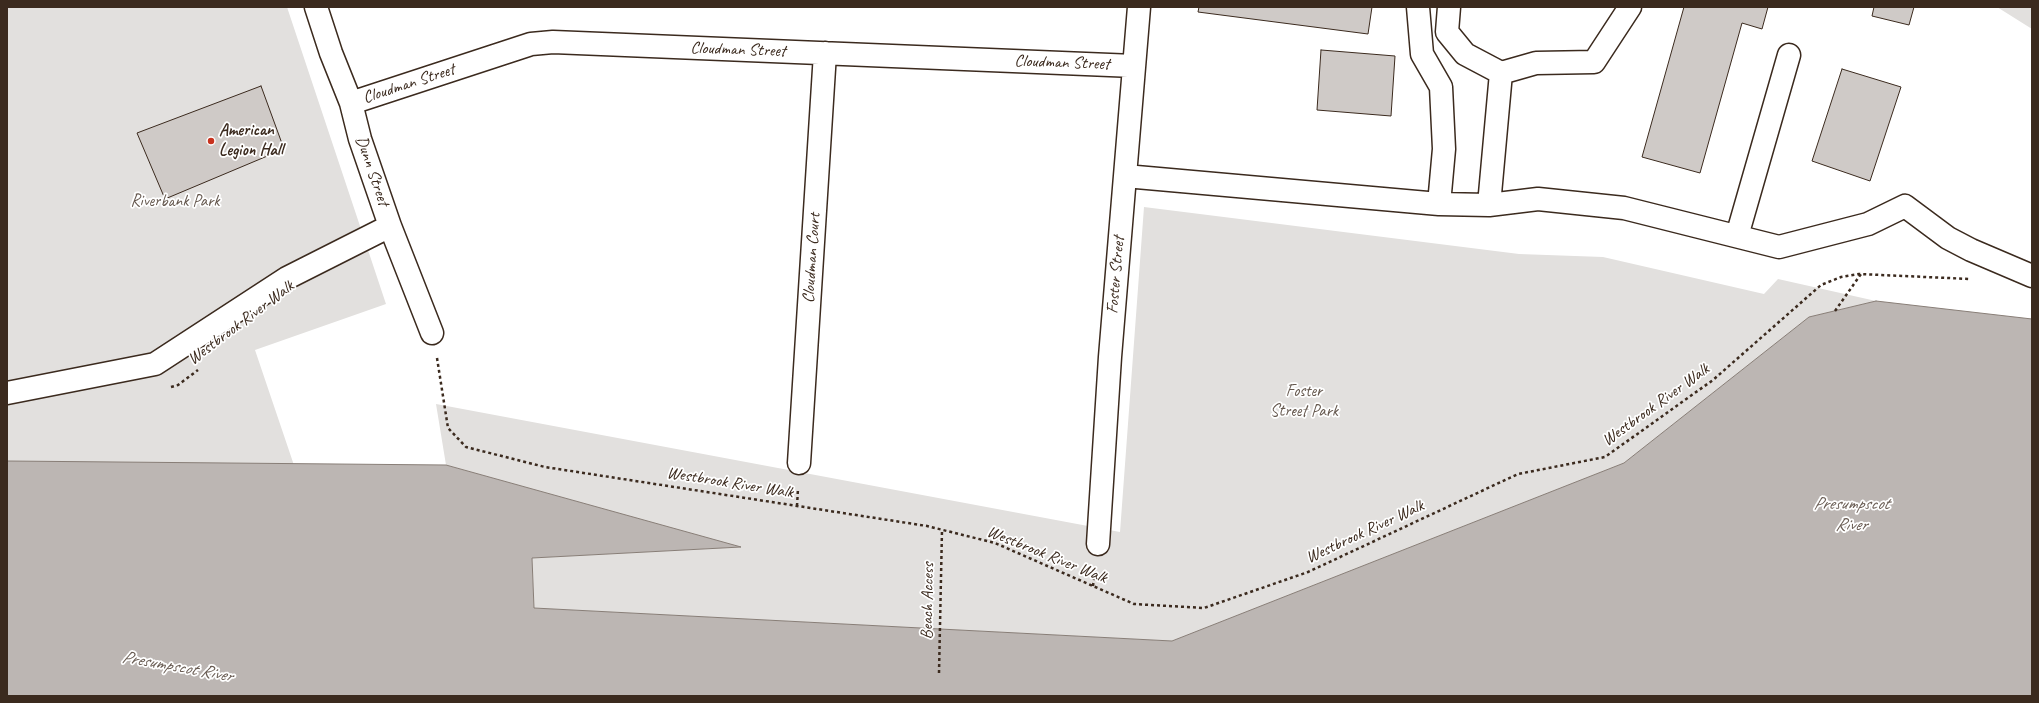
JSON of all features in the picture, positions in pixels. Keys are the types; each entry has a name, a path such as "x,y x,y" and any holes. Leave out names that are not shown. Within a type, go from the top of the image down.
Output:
{"street":[{"name":"Dunn Street","path":"316,7 331,53 352,104 360,139 390,226 432,333"},
{"name":"Foster Street","path":"1098,544 1110,357 1139,7"},
{"path":"1418,7 1422,54 1441,87 1444,149 1439,204"},
{"path":"1449,7 1446,32 1465,54 1501,73 1536,63 1594,62 1630,7"},
{"name":"Cloudman Street","path":"352,104 530,44 553,42 1134,66"},
{"name":"Cloudman Court","path":"799,463 825,53"},
{"path":"1737,236 1789,55"},
{"path":"1489,205 1501,73"},
{"path":"1125,176 1439,204 1489,205 1538,199 1624,208 1779,247 1868,224 1905,206 1948,238 1971,250 2032,276"},
{"path":"7,393 155,364 287,278 390,226"}],"path":[{"name":"Westbrook River Walk","path":"432,333 448,428 466,447 545,467 942,530 995,543 1134,604 1204,608 1308,572 1518,474 1605,458 1713,380 1821,285 1841,277 1862,274 1973,280"},
{"path":"1835,311 1862,274"},
{"name":"Westbrook River Walk","path":"163,388 178,385 203,366"},
{"name":"Beach Access","path":"939,672 942,530"}],"green space":[{"name":"Riverbank Park","path":"7,7 287,7 386,304 255,350 300,483 7,469"},
{"path":"1997,7 2032,7 2032,29"},
{"name":"Foster Street Park","path":"1144,207 1519,254 1603,257 1764,294 1778,279 1876,301 1809,317 1624,463 1172,641 534,608 532,558 740,547 446,465 436,404 1120,532"}],"water":[{"name":"Presumpscot River","path":"1876,301 2032,319 2032,696 7,696 7,461 446,465 741,547 532,558 534,608 1172,641 1624,463 1809,317"}],"building":[{"path":"1199,7 1372,7 1368,34 1198,12"},
{"path":"1684,7 1768,7 1762,29 1742,23 1700,173 1642,157"},
{"path":"1874,7 1914,7 1909,25 1872,16"},
{"path":"1321,50 1395,56 1391,116 1317,110"},
{"path":"1842,69 1901,87 1870,181 1812,161"},
{"name":"American Legion Hall","path":"261,86 284,149 165,199 137,133"}],"place":[{"name":"American Legion Hall","path":"211,141"}]}
